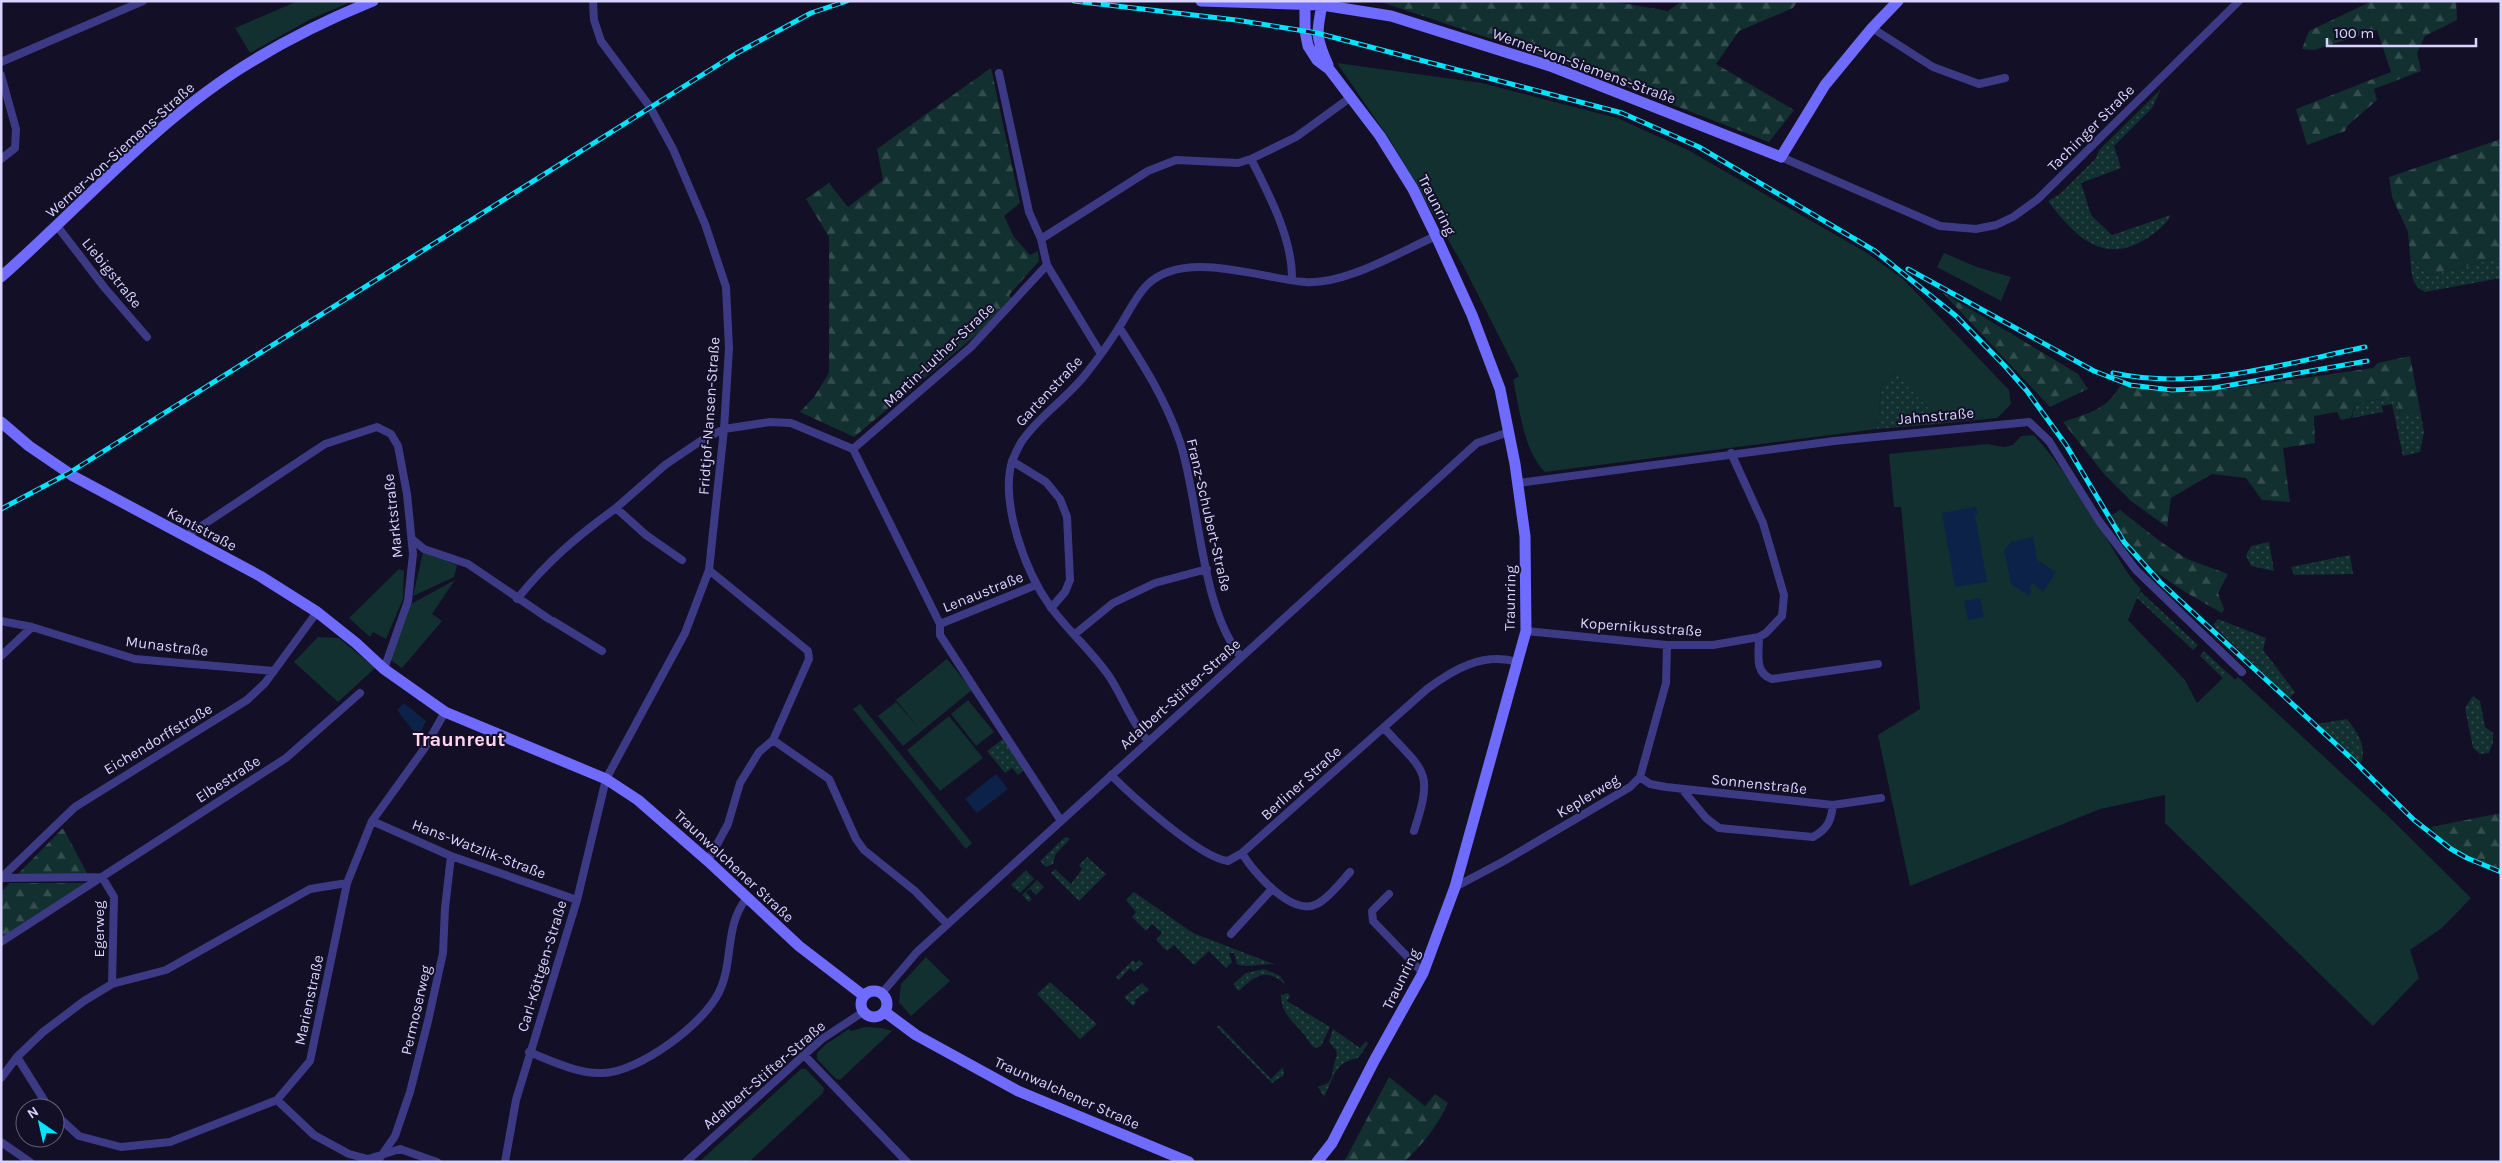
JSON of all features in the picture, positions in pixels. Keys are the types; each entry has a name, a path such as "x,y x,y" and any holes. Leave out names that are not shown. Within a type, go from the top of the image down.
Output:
{"street":[{"path":"1,62 143,1"},
{"name":"Werner-von-Siemens-Straße","path":"1,278 163,128 238,70 313,28 373,1"},
{"name":"Fridtjof-Nansen-Straße","path":"593,1 594,20 601,41 650,107 673,148 705,224 726,287 729,348 724,429 709,570 685,633 606,780"},
{"name":"Werner-von-Siemens-Straße","path":"1201,1 1322,3 1391,16 1550,66 1781,157 1940,226"},
{"path":"1781,157 1825,84 1872,28 1898,1"},
{"name":"Tachinger Straße","path":"1940,226 1976,229 1996,225 2027,209 2239,1"},
{"name":"Traunring","path":"1306,2 1305,31 1308,46 1317,60 1329,69"},
{"name":"Traunring","path":"1317,1162 1332,1143 1374,1061 1423,973 1455,887 1526,631 1524,536 1518,483 1504,404 1497,381 1472,315 1413,189 1380,136 1329,69 1317,42 1322,3"},
{"path":"1872,28 1942,70 1978,84 2005,78"},
{"path":"999,73 1029,212 1041,239 1046,265"},
{"path":"1,75 16,129 15,148 1,159"},
{"path":"1041,239 1148,171 1176,160 1238,163 1251,159 1296,137 1351,97"},
{"path":"1251,159 1270,196 1293,263 1292,280"},
{"name":"Liebigstraße","path":"57,226 104,287 147,336"},
{"path":"1102,354 1132,305 1148,284 1164,274 1179,270 1211,267 1239,269 1306,282 1340,278 1436,236"},
{"name":"Gartenstraße","path":"1046,265 1102,354 1077,386 1022,441 1012,461 1008,485 1010,501 1019,539 1036,585 1051,608 1076,634 1108,676 1140,732 1148,741"},
{"name":"Martin-Luther-Straße","path":"853,449 970,348 1046,265"},
{"name":"Franz-Schubert-Straße","path":"1119,327 1153,380 1180,442 1216,608 1235,649 1241,657"},
{"name":"Kantstraße","path":"1,422 29,446 69,474 260,576 317,612 356,643 384,669 445,712"},
{"path":"517,599 543,567 576,537 616,508 664,465 702,440 724,429 770,422 791,423 853,449 940,624 944,640 1061,821"},
{"name":"Jahnstraße","path":"1518,483 1870,436 2029,422 2049,441 2104,528 2136,570 2242,672"},
{"name":"Marktstraße","path":"185,537 325,444 378,427 391,434 398,446 407,494 413,554 408,601 384,669"},
{"name":"Adalbert-Stifter-Straße","path":"882,993 902,968 947,924 1476,443 1509,432"},
{"path":"1732,454 1763,523 1784,595 1785,606 1782,616 1775,625 1759,638 1760,672 1772,679 1878,664"},
{"path":"1012,461 1046,482 1060,499 1067,517 1070,580 1065,592 1051,608"},
{"path":"616,508 646,535 682,560"},
{"path":"412,539 424,549 468,564 517,599 602,651"},
{"path":"1076,634 1113,603 1156,583 1207,569"},
{"path":"708,861 728,824 740,783 759,752 773,740 807,666 808,651 709,570"},
{"name":"Lenaustraße","path":"940,624 1036,585"},
{"name":"Eichendorffstraße","path":"1,878 75,807 227,714 265,683 317,612"},
{"name":"Munastraße","path":"1,621 32,627 134,659 274,671"},
{"path":"1,656 32,627"},
{"name":"Kopernikusstraße","path":"1526,631 1667,645 1713,645 1759,638"},
{"name":"Keplerweg","path":"1455,887 1504,861 1630,787 1640,777 1666,683 1667,645"},
{"name":"Berliner Straße","path":"1242,854 1427,689 1457,669 1494,658 1518,662"},
{"name":"Elbestraße","path":"1,942 286,758 360,693"},
{"name":"Traunwalchener Straße","path":"445,712 606,780 651,810 799,946 864,996"},
{"name":"Marienstraße","path":"65,1123 79,1136 121,1147 170,1142 276,1100 310,1061 347,883 372,821 424,749 445,712"},
{"path":"1384,728 1418,765 1425,779 1424,799 1414,831"},
{"path":"773,740 829,779 856,839 864,850 915,891 947,924"},
{"path":"1111,775 1134,798 1209,856 1228,861 1242,854 1251,868 1272,889 1292,901 1308,907 1318,904 1350,872"},
{"name":"Sonnenstraße","path":"1640,777 1650,784 1682,789 1833,805 1881,798"},
{"name":"Carl-Köttgen-Straße","path":"505,1162 516,1100 529,1052 577,900 606,780"},
{"name":"Sonnenstraße","path":"1682,789 1706,818 1718,828 1813,837 1824,831 1830,822 1833,805"},
{"name":"Hans-Watzlik-Straße","path":"372,821 451,856 577,900"},
{"name":"Permoserweg","path":"378,1162 395,1136 410,1092 428,1021 443,953 445,908 451,856"},
{"path":"1,878 102,877"},
{"name":"Egerweg","path":"102,877 114,897 112,984"},
{"path":"1,1078 17,1057 43,1032 84,1001 112,984 166,970 310,890 347,883"},
{"path":"1231,934 1272,889"},
{"path":"1389,894 1372,911 1373,921 1423,973"},
{"path":"529,1052 568,1067 603,1074 625,1069 676,1038 690,1027 719,993 729,957 736,914 747,898"},
{"path":"874,991 882,993 888,1004 885,1012 874,1018 864,1012 861,1004 864,996 874,991"},
{"name":"Adalbert-Stifter-Straße","path":"686,1162 822,1039 864,1012"},
{"name":"Traunwalchener Straße","path":"885,1012 916,1035 1018,1091 1189,1162"},
{"path":"804,1055 907,1162"},
{"path":"17,1057 43,1098"},
{"path":"276,1100 314,1135 349,1154 368,1159 400,1149 437,1162"},
{"path":"1,1142 30,1162"}],"green space":[{"path":"298,1 353,1 311,19 250,53 235,28"},
{"path":"1378,1 1611,1 1668,11 1682,1 1798,1 1793,8 1739,31 1716,64 1794,110 1769,142 1575,67"},
{"path":"2372,1 2456,1 2457,20 2425,36 2417,53 2421,71 2374,89 2377,100 2348,125 2345,131 2307,145 2296,109 2391,72 2377,30 2314,50 2302,49 2309,31"},
{"path":"1337,63 1482,83 1617,118 1688,150 1867,253 1903,279 2009,390 2011,404 1997,418 1937,424 1939,419 1895,373 1881,386 1877,429 1545,472 1532,452 1523,429 1513,380 1519,376 1464,267 1390,140"},
{"path":"991,68 1020,203 1004,216 1014,237 1030,255 1038,251 1039,261 1009,295 1012,299 981,331 854,437 800,412 814,397 829,373 829,237 806,199 829,183 848,207 883,180 877,149"},
{"path":"2161,89 2152,108 2114,146 2121,168 2081,183 2091,215 2112,235 2171,215 2157,231 2130,247 2103,248 2090,243 2068,225 2048,201 2060,194 2096,158 2099,150"},
{"path":"2501,139 2501,257 2428,276 2410,256 2408,232 2392,197 2389,177"},
{"path":"1944,253 1977,267 2011,277 2001,301 1937,267"},
{"path":"2410,256 2428,276 2501,257 2501,278 2425,292 2414,282"},
{"path":"1942,292 2078,374 2088,389 2050,407"},
{"path":"2410,356 2420,409 2415,414 2404,416 2400,413 2396,396 2355,404 2351,418 2341,420 2337,412 2314,416 2315,443 2283,448 2290,502 2262,500 2246,478 2212,474 2171,498 2167,527 2131,501 2104,474 2063,422 2103,406 2120,386 2171,393 2214,391 2373,368 2378,363"},
{"path":"1895,373 1939,419 1937,424 1877,429 1881,386"},
{"path":"2396,396 2400,413 2415,414 2420,409 2424,432 2420,452 2403,456 2392,404 2382,406 2383,412 2352,418 2355,404"},
{"path":"2034,435 2070,482 2125,569 2141,589 2128,620 2185,680 2197,703 2228,673 2235,680 2238,677 2389,817 2471,898 2442,928 2410,950 2419,978 2373,1026 2165,823 2165,795 2100,809 1910,886 1878,735 1920,709 1901,507 1894,507 1889,454 1987,444 2004,447 2013,445 2021,436"},
{"path":"2120,510 2161,542 2187,559 2228,574 2218,593 2224,609 2222,613 2158,574 2146,563 2134,550 2110,516"},
{"path":"2269,542 2274,571 2251,566 2246,555 2251,546"},
{"path":"423,552 457,565 454,577 413,596"},
{"path":"2350,555 2353,574 2294,575 2291,567"},
{"path":"399,569 404,571 403,599 386,639 373,632 370,637 349,618"},
{"path":"455,580 432,614 442,621 402,668 391,660 409,605"},
{"path":"2141,592 2198,645 2193,650 2136,597"},
{"path":"2218,619 2266,638 2263,650 2295,692 2289,698 2213,625"},
{"path":"318,637 339,638 375,668 338,702 294,662"},
{"path":"2204,651 2235,680 2230,685 2200,656"},
{"path":"947,659 972,690 903,746 878,716 896,702 918,727 896,700"},
{"path":"2473,696 2480,701 2485,727 2493,733 2493,742 2489,753 2480,754 2473,748 2465,708"},
{"path":"968,700 994,732 976,746 951,714"},
{"path":"860,704 972,843 966,849 853,709"},
{"path":"949,716 983,758 940,791 907,750"},
{"path":"2347,719 2361,740 2363,752 2360,765 2317,724"},
{"path":"1003,739 1024,770 1018,775 1012,768 1005,773 987,751"},
{"path":"2501,813 2501,869 2472,859 2453,849 2437,836 2431,827"},
{"path":"63,828 88,875 17,875"},
{"path":"1065,837 1070,839 1055,855 1053,864 1046,867 1040,861"},
{"path":"1087,857 1106,874 1079,901 1051,873 1055,869 1071,884 1082,869 1079,865"},
{"path":"1026,870 1034,879 1020,893 1011,885"},
{"path":"1037,880 1044,887 1036,895 1030,889 1026,892 1032,899 1029,902 1022,895"},
{"path":"10,883 90,883 1,940 1,892"},
{"path":"1134,892 1193,933 1276,965 1250,966 1237,964 1234,953 1229,953 1232,962 1226,968 1209,951 1194,965 1174,945 1167,951 1156,940 1162,933 1152,924 1146,931 1132,917 1136,912 1126,900"},
{"path":"926,957 950,981 911,1016 899,1002 901,984"},
{"path":"1133,960 1136,963 1139,960 1143,964 1134,972 1130,968 1119,980 1116,977"},
{"path":"1264,969 1280,976 1286,985 1279,979 1267,975 1256,977 1239,991 1233,984 1246,973"},
{"path":"1050,982 1097,1024 1080,1039 1037,994"},
{"path":"1142,983 1149,990 1135,1000 1136,1003 1133,1006 1124,997"},
{"path":"1288,993 1290,996 1287,1001 1330,1027 1321,1046 1316,1048 1311,1045 1305,1035 1288,1016 1281,1001 1281,995"},
{"path":"1219,1025 1271,1079 1283,1067 1284,1075 1272,1083 1217,1027"},
{"path":"865,1027 882,1028 892,1031 840,1080 836,1079 817,1059 817,1053 826,1044 849,1029 851,1031"},
{"path":"1333,1029 1360,1048 1366,1041 1368,1044 1358,1058 1350,1060 1339,1067 1324,1097 1318,1087 1329,1082 1337,1056 1336,1050 1329,1042"},
{"path":"801,1069 806,1069 824,1088 823,1093 749,1162 699,1162"},
{"path":"1389,1077 1425,1106 1435,1094 1448,1103 1444,1112 1429,1135 1404,1162 1344,1162"}],"water":[{"path":"1976,507 1978,514 1975,515 1987,582 1955,587 1942,513"},
{"path":"2033,537 2037,560 2056,572 2043,592 2033,583 2029,588 2032,590 2029,596 2011,584 2004,550 2011,542"},
{"path":"1980,598 1984,617 1968,620 1964,601"},
{"path":"404,703 426,721 418,737 397,710"},
{"path":"996,774 1008,789 977,813 965,799"}],"railway":[{"path":"1,509 69,473 737,53 811,13 847,1"},
{"path":"1074,1 1236,20 1317,33 1622,113 1699,147 1875,251 1956,316 2027,391 2066,445 2124,542 2160,582 2351,758 2414,820 2451,849 2501,872"},
{"path":"1908,269 2094,371 2130,385 2172,390 2214,388 2367,361"},
{"path":"2113,373 2145,378 2177,379 2208,377 2272,367 2365,347"}],"district":[{"name":"Traunreut","path":"459,739"}]}
